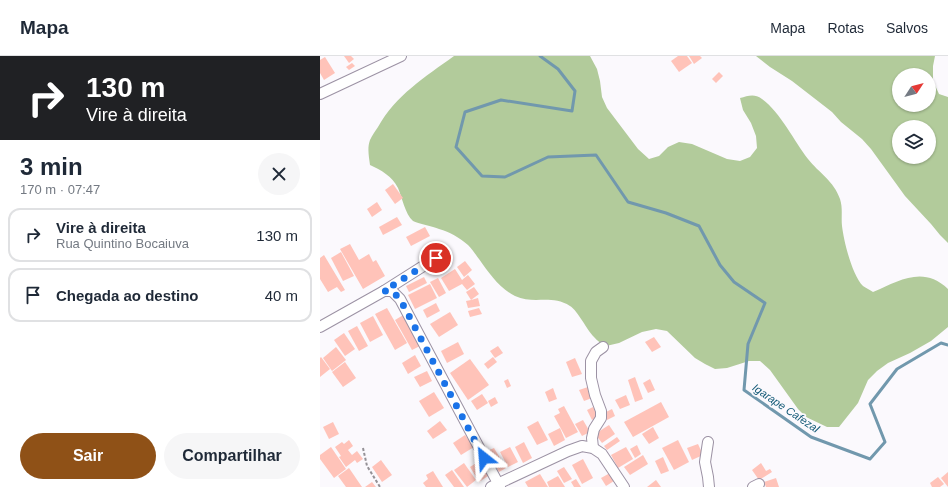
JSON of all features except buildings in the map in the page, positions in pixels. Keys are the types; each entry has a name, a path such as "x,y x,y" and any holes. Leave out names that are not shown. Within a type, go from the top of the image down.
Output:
{"street":[{"path":"320,94 400,56"},
{"path":"320,326 388,291 436,258"},
{"path":"388,291 400,299 496,486 568,451 582,446 593,448 602,454 624,487"},
{"path":"593,448 592,438 594,429 601,418 601,411 591,378 591,361 596,352 603,347"},
{"path":"708,442 705,462 709,487"}],"path":[{"path":"363,448 367,466 380,487"}],"green space":[{"path":"454,56 590,56 597,69 602,97 607,108 638,149 649,159 659,156 668,147 679,142 692,144 727,159 740,161 750,157 757,148 756,136 751,123 743,110 740,98 751,96 759,97 775,112 808,159 834,187 841,202 842,226 847,249 855,274 863,286 873,292 911,277 929,278 939,282 948,289 948,327 931,341 888,363 877,371 868,380 858,403 839,427 827,427 806,417 798,409 770,370 760,361 749,361 727,368 715,369 695,358 667,331 656,329 642,332 619,343 606,346 595,338 588,330 573,308 563,302 522,299 509,293 491,275 471,248 462,240 447,232 413,221 406,210 398,188 393,180 386,174 370,165 368,149 370,140 393,105 412,87"},
{"path":"756,56 935,56 933,68 892,68 892,112 936,112 936,88 939,94 948,97 948,243 905,196 862,139 841,122 832,112 792,81"}],"waterway":[{"name":"Igarape Cafezal","path":"540,56 558,69 575,91 572,111 501,100 465,112 456,147 482,176 505,177 548,157 596,155 628,202 666,213 699,226 720,265 734,282 765,303 748,344 744,390 811,437 870,459 885,442 870,404 897,369 941,343 948,345"}],"route":[{"path":"436,258 384,291 392,291 400,299 484,458"}]}
